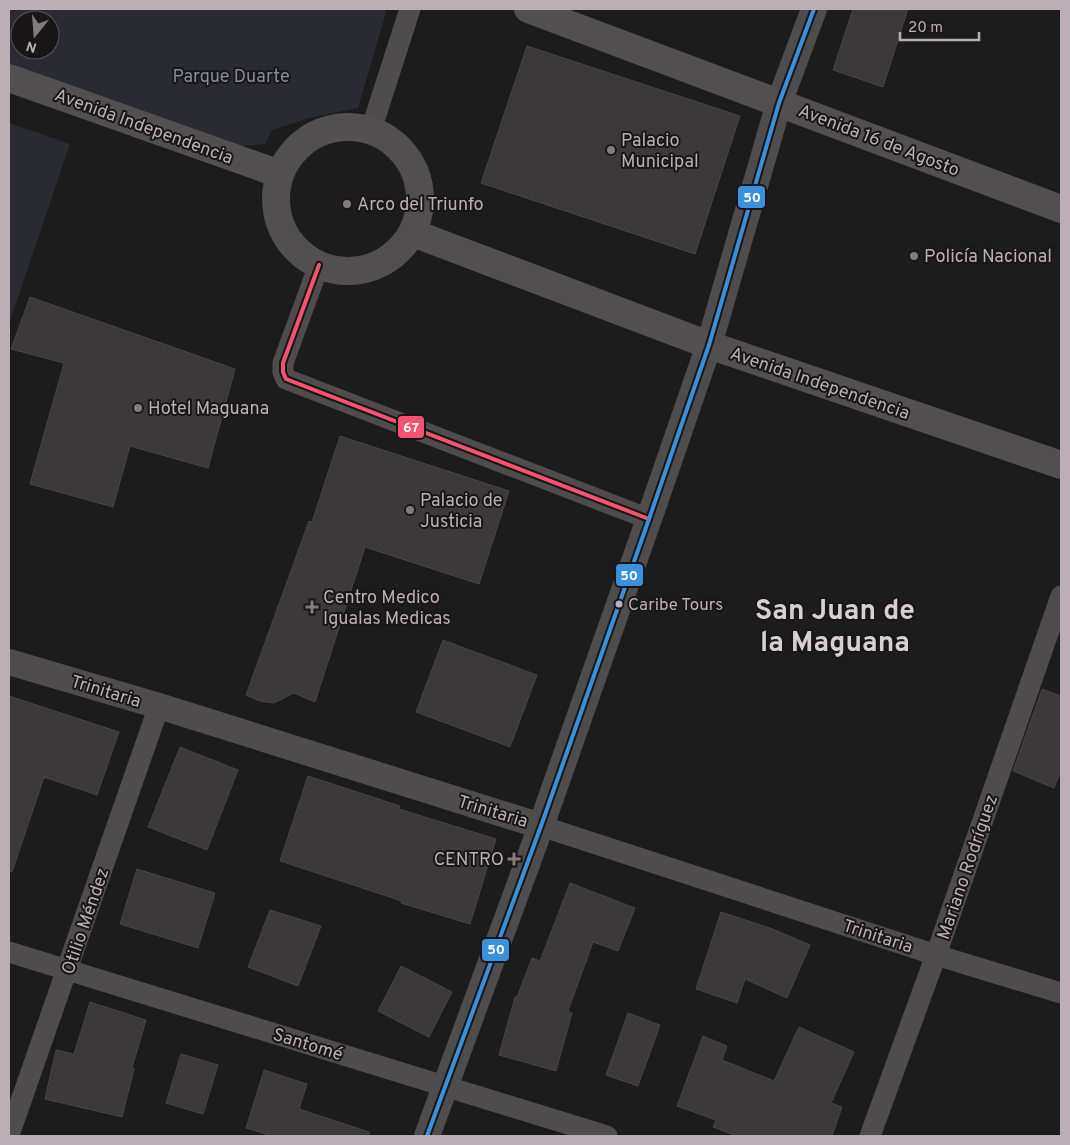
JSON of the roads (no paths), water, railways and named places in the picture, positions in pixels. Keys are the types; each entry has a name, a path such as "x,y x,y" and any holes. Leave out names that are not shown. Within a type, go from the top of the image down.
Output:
{"main road":[{"name":"Avenida 16 de Agosto","path":"528,9 1061,209"},
{"name":"Avenida Independencia","path":"9,78 280,174"},
{"path":"349,127 371,130 393,142 399,148 410,161 420,184 420,210 413,233 400,250 382,263 368,268 340,271 319,265 301,254 286,237 278,217 276,196 280,174 290,155 307,140 327,130 349,127"},
{"name":"Avenida Independencia","path":"413,233 709,345 1061,465"}],"street":[{"path":"371,130 410,9"},
{"path":"427,1136 542,826 649,520 709,345 779,103 814,9"},
{"path":"319,265 283,363 283,372 286,379 649,520"},
{"name":"Mariano Rodríguez","path":"870,1136 936,955 1061,596"},
{"name":"Trinitaria","path":"9,662 159,706 542,826 936,955 1061,993"},
{"name":"Otilio Méndez","path":"9,1135 68,972 159,706"},
{"name":"Santomé","path":"9,952 68,972 607,1136"}],"place":[{"name":"Palacio Municipal","path":"611,150"},
{"name":"Arco del Triunfo","path":"347,204"},
{"name":"Policía Nacional","path":"914,256"},
{"name":"Hotel Maguana","path":"138,408"},
{"name":"Palacio de Justicia","path":"410,510"},
{"name":"Caribe Tours","path":"619,604"},
{"name":"Centro Medico Igualas Medicas","path":"312,607"},
{"name":"CENTRO","path":"514,859"}],"district":[{"name":"San Juan de la Maguana","path":"835,625"}],"park label":[{"name":"Parque Duarte","path":"231,76"}]}
